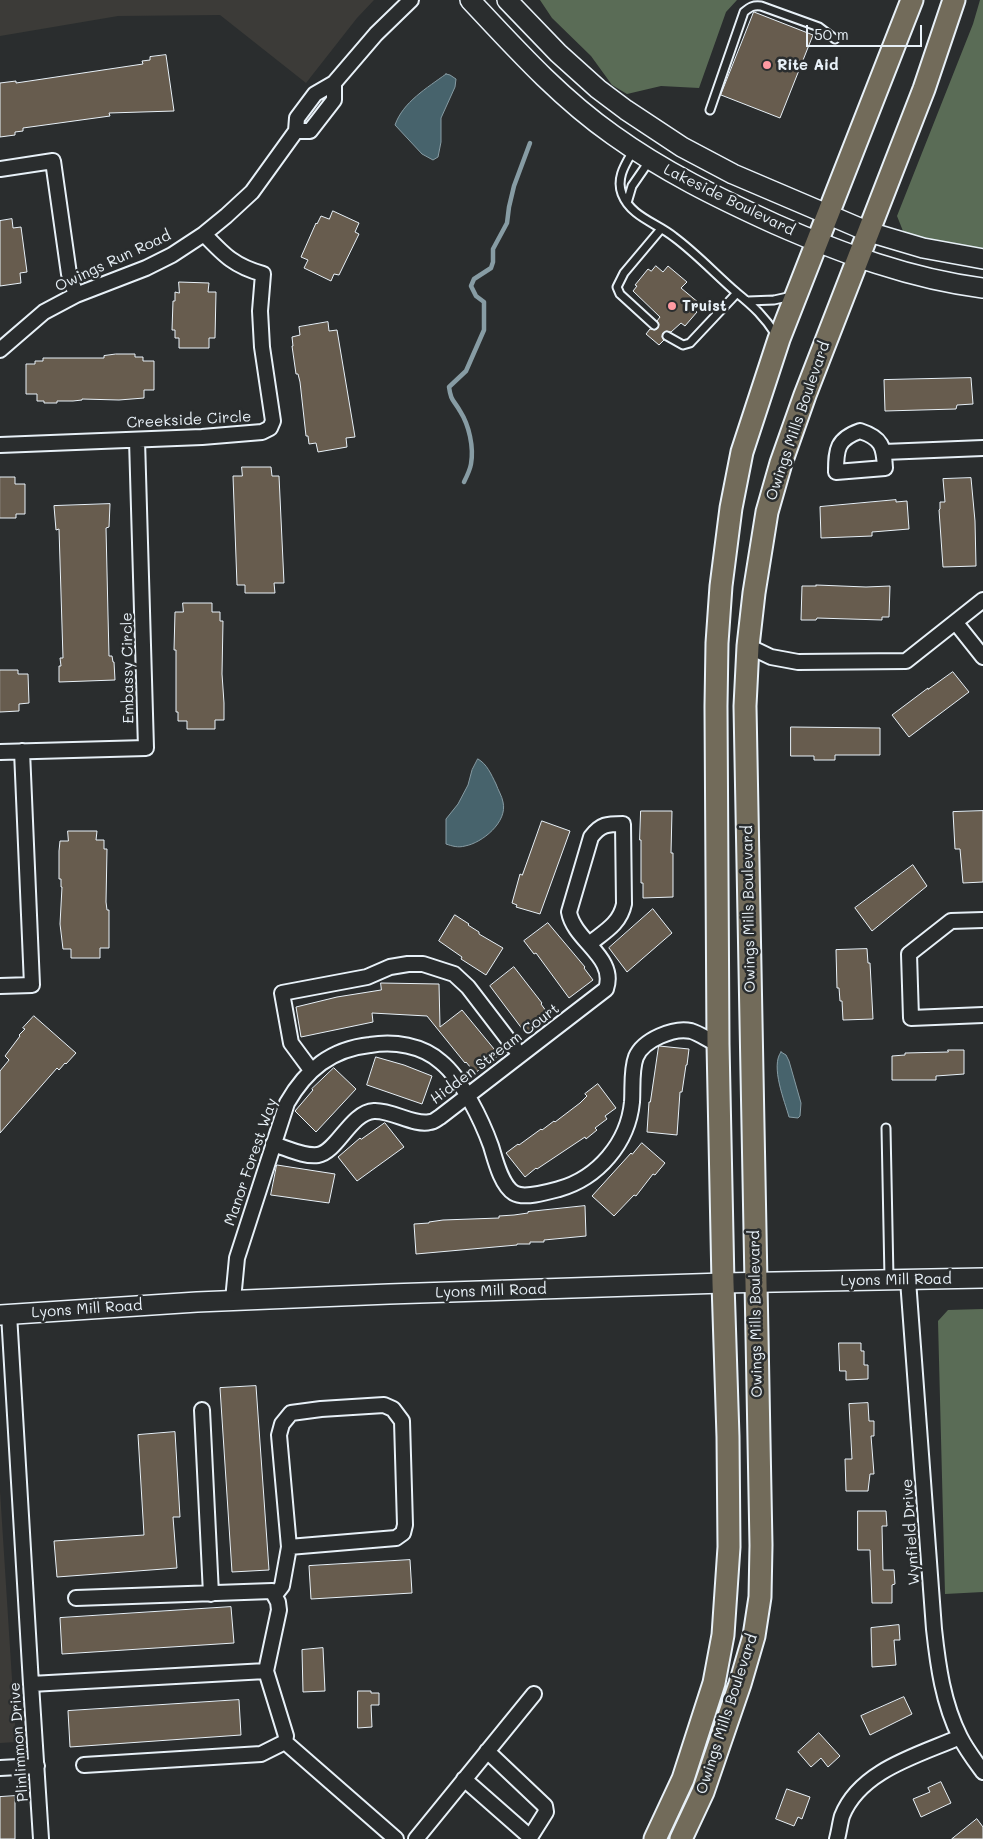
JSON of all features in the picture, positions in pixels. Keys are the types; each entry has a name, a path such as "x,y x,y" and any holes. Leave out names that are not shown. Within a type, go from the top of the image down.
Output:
{"main road":[{"name":"Lakeside Boulevard","path":"470,0 539,73 612,134 672,174 818,243 859,258 964,286 983,288"},
{"name":"Lakeside Boulevard","path":"507,0 558,54 598,88 682,148 733,174 869,232 923,248 983,259"},
{"name":"Owings Mills Boulevard","path":"655,1839 686,1770 714,1683 723,1635 729,1547 718,1044 716,697 721,586 731,508 742,452 779,339 912,0"},
{"name":"Owings Mills Boulevard","path":"681,1839 703,1792 740,1684 754,1636 760,1597 745,706 748,646 754,593 767,512 781,463 805,395 924,89 954,0"},
{"name":"Lyons Mill Road","path":"5,1315 233,1300 723,1282 889,1281 983,1278"}],"street":[{"name":"Owings Run Road","path":"0,350 44,312 76,295 146,268 172,255 204,234 252,192 296,132 297,118 315,94 334,83 376,34 411,0"},
{"path":"0,169 53,161 69,274 76,295"},
{"name":"Creekside Circle","path":"0,445 202,437 262,432 270,428 273,421 262,347 260,312 263,274 245,269 226,257 204,234"},
{"name":"Embassy Circle","path":"0,752 146,748 137,440"},
{"path":"884,452 983,448"},
{"path":"748,646 771,657 798,662 906,661 983,600"},
{"path":"956,623 983,657"},
{"path":"0,986 32,985 22,751"},
{"name":"Hidden Stream Court","path":"274,1144 310,1155 320,1155 327,1151 358,1118 366,1113 375,1111 422,1122 431,1122 606,989 608,973 603,962 589,944 570,918 570,904 592,837 598,828 608,824 623,824 624,904 622,914 618,921 589,944"},
{"path":"983,920 951,921 910,954 911,1018 983,1015"},
{"path":"311,1070 291,1043 282,993 367,977 390,967 408,964 423,964 454,974 468,987 520,1056"},
{"name":"Manor Forest Way","path":"233,1300 237,1258 287,1103 297,1085 311,1070 337,1054 364,1045 383,1043 409,1046 426,1052 441,1062 453,1076 478,1114 498,1169 507,1185 514,1193 526,1195 544,1193 566,1187 588,1175 609,1158 621,1141 628,1123 632,1104 634,1063 642,1048 669,1032 682,1030 692,1032 718,1044"},
{"name":"Wynfield Drive","path":"908,1280 938,1666 945,1697 960,1737 983,1772"},
{"name":"Plinlimmon Drive","path":"5,1315 41,1839"},
{"path":"275,1595 282,1586 289,1548 280,1435 282,1424 291,1413 384,1405 393,1409 402,1421 405,1525 403,1532 396,1538 289,1548"},
{"path":"202,1410 210,1594"},
{"path":"76,1598 272,1592 275,1595 279,1610 266,1671 286,1736 285,1742"},
{"path":"30,1684 266,1671"},
{"path":"416,1839 534,1694"},
{"path":"838,1839 842,1817 853,1797 870,1781 888,1768 960,1737"},
{"path":"84,1765 261,1754 285,1742"},
{"path":"285,1742 396,1839"},
{"path":"464,1779 530,1838 546,1812 545,1806 487,1751"},
{"path":"0,1768 37,1766"}],"lane":[{"path":"710,110 744,12 754,5 819,27 835,39"},
{"path":"634,149 622,170 620,180 620,188 627,203 640,216 676,238 748,301 762,314 779,339"},
{"path":"627,203 632,186 650,160"},
{"path":"654,325 620,294 617,287 624,273 661,229"},
{"path":"667,336 683,345 690,343 737,293"},
{"path":"748,301 774,300 796,296"},
{"path":"886,1128 889,1281"}],"shaded area":[{"path":"0,0 374,0 357,18 306,83 220,15 118,16 0,36"},
{"path":"0,1491 16,1742 0,1743"}],"green space":[{"path":"540,0 737,0 726,12 699,88 661,86 627,94 612,85 591,56 552,18"},
{"path":"980,0 983,0 983,254 907,241 897,216 973,24"},
{"path":"983,1309 983,1592 945,1594 938,1321 948,1310"}],"water":[{"path":"446,74 456,79 455,87 441,118 441,142 438,157 433,160 422,154 395,125 410,102"},
{"path":"478,759 489,770 501,795 503,802 502,817 498,824 479,841 462,847 446,844 446,819 458,804"},
{"path":"781,1052 786,1055 789,1061 801,1103 800,1116 798,1118 789,1117 779,1084 777,1066"}],"building":[{"name":"Rite Aid","path":"754,12 813,35 780,118 721,95"},
{"path":"166,55 174,111 109,113 110,116 23,128 23,131 15,132 15,135 0,137 0,83 16,81 16,83 143,64 142,61 150,60 150,57"},
{"path":"333,211 359,223 355,232 359,234 339,275 334,274 331,281 304,268 308,260 301,257 316,223 321,216 329,219"},
{"path":"12,219 13,228 21,227 27,272 20,273 21,283 0,286 0,221"},
{"name":"Truist","path":"656,266 663,272 668,266 687,282 681,288 699,303 693,309 697,312 685,326 681,323 671,332 666,331 663,333 662,337 664,340 659,345 646,334 650,329 655,330 658,328 659,324 657,321 660,317 633,291 637,286 635,285 648,269 651,271"},
{"path":"179,282 209,283 208,292 216,292 215,338 209,338 209,348 179,348 179,338 175,338 175,330 172,330 173,301 175,301 175,292 179,293"},
{"path":"328,322 329,331 337,330 355,437 346,438 347,447 318,452 316,443 309,444 308,436 306,436 300,382 298,374 296,374 292,337 300,335 299,327"},
{"path":"135,354 135,357 143,357 143,361 154,361 154,390 144,390 144,398 119,400 82,399 57,401 57,403 37,401 37,394 26,394 26,364 35,364 35,361 43,361 43,358 104,358 104,356"},
{"path":"971,378 973,404 957,405 956,409 885,411 884,380"},
{"path":"242,467 271,467 272,476 279,476 284,583 274,583 275,593 245,593 245,585 237,585 233,476 242,476"},
{"path":"0,477 15,477 15,484 25,484 25,514 16,514 16,518 0,518"},
{"path":"971,478 975,521 976,566 943,567 939,510 940,502 945,502 943,479"},
{"path":"896,500 896,502 907,501 909,529 872,532 872,536 821,538 820,507"},
{"path":"110,504 109,527 106,528 109,656 112,656 114,662 115,680 59,682 60,658 63,658 59,529 56,530 54,506"},
{"path":"802,586 890,586 889,617 882,617 882,620 817,618 816,620 801,620"},
{"path":"183,603 212,603 212,612 220,612 220,621 223,621 222,674 224,720 215,720 215,729 187,729 187,721 178,721 178,712 176,712 176,650 174,650 175,612 183,612"},
{"path":"0,670 18,670 18,674 28,674 29,703 19,704 19,711 0,712"},
{"path":"953,672 969,692 909,737 892,715"},
{"path":"791,727 880,728 880,755 835,755 835,760 814,760 814,756 791,756"},
{"path":"641,811 672,811 673,897 643,898 640,840"},
{"path":"983,811 983,882 963,883 960,849 955,849 953,812"},
{"path":"542,821 570,831 540,914 516,907 517,905 512,903 520,874 522,875"},
{"path":"68,831 97,831 96,840 104,840 104,849 107,849 106,902 107,910 109,910 109,948 100,948 100,958 71,958 71,949 63,949 60,924 62,887 61,879 59,879 59,851 60,841 68,841"},
{"path":"913,865 927,886 872,931 855,908"},
{"path":"653,909 672,933 627,972 609,948"},
{"path":"455,915 469,924 479,934 503,948 486,975 461,959 462,957 439,941"},
{"path":"548,923 585,967 593,980 569,998 536,953 534,954 524,941"},
{"path":"867,949 868,963 870,963 873,1019 843,1020 842,1001 840,1001 839,988 837,988 836,950"},
{"path":"514,967 549,1015 526,1034 490,986"},
{"path":"381,983 439,984 440,1027 462,1010 499,1055 475,1073 427,1016 372,1013 373,1022 301,1037 296,1007 337,997 381,990"},
{"path":"34,1016 76,1053 59,1070 57,1068 0,1133 0,1071 9,1060 5,1056 25,1029 23,1028"},
{"path":"659,1046 689,1049 682,1092 680,1092 677,1135 647,1132 649,1102"},
{"path":"948,1050 964,1050 964,1074 936,1076 936,1080 892,1080 892,1056 905,1055 905,1053 948,1052"},
{"path":"376,1057 432,1076 422,1104 367,1085"},
{"path":"334,1068 356,1089 316,1132 295,1111 312,1089"},
{"path":"598,1084 616,1108 605,1116 607,1119 595,1128 597,1130 586,1139 585,1137 525,1177 506,1153 541,1129 555,1122 580,1103 587,1096 585,1094"},
{"path":"385,1123 404,1147 357,1181 338,1157 360,1138"},
{"path":"642,1143 665,1163 655,1175 653,1174 636,1196 634,1195 614,1216 592,1196"},
{"path":"277,1165 335,1174 329,1203 271,1195"},
{"path":"585,1206 586,1236 530,1242 530,1244 416,1254 414,1224 443,1220 499,1218 499,1216"},
{"path":"839,1343 861,1343 861,1351 864,1351 864,1365 868,1365 868,1379 846,1380 846,1371 840,1371"},
{"path":"256,1386 269,1570 232,1572 220,1388"},
{"path":"868,1403 869,1421 874,1421 874,1436 871,1436 874,1474 870,1474 868,1491 846,1491 845,1459 852,1459 849,1404"},
{"path":"175,1432 180,1517 173,1517 177,1568 57,1577 54,1541 144,1535 138,1435"},
{"path":"858,1511 886,1511 887,1526 882,1526 883,1570 894,1570 895,1584 892,1585 892,1603 872,1603 870,1550 858,1550"},
{"path":"410,1560 412,1593 311,1599 309,1566"},
{"path":"231,1607 234,1643 62,1654 60,1618"},
{"path":"899,1625 900,1640 894,1640 896,1665 872,1667 871,1628"},
{"path":"323,1648 325,1691 303,1692 302,1650"},
{"path":"358,1691 379,1693 379,1705 371,1705 372,1727 358,1728"},
{"path":"904,1697 912,1714 870,1735 861,1716"},
{"path":"239,1700 241,1735 70,1747 68,1711"},
{"path":"819,1733 840,1756 828,1767 821,1758 811,1767 798,1752"},
{"path":"941,1782 951,1803 921,1817 913,1799 930,1792 928,1788"},
{"path":"787,1789 810,1797 802,1819 798,1817 794,1826 776,1819"},
{"path":"15,1796 15,1839 0,1839 0,1797"},
{"path":"977,1819 983,1827 983,1839 952,1839"}],"waterway":[{"path":"464,482 472,457 470,436 466,423 452,398 449,387 466,371 484,330 484,302 476,296 471,286 474,279 491,268 493,249 507,223 514,186 530,143"}],"place":[{"name":"Rite Aid","path":"767,65"},
{"name":"Truist","path":"672,306"}]}
